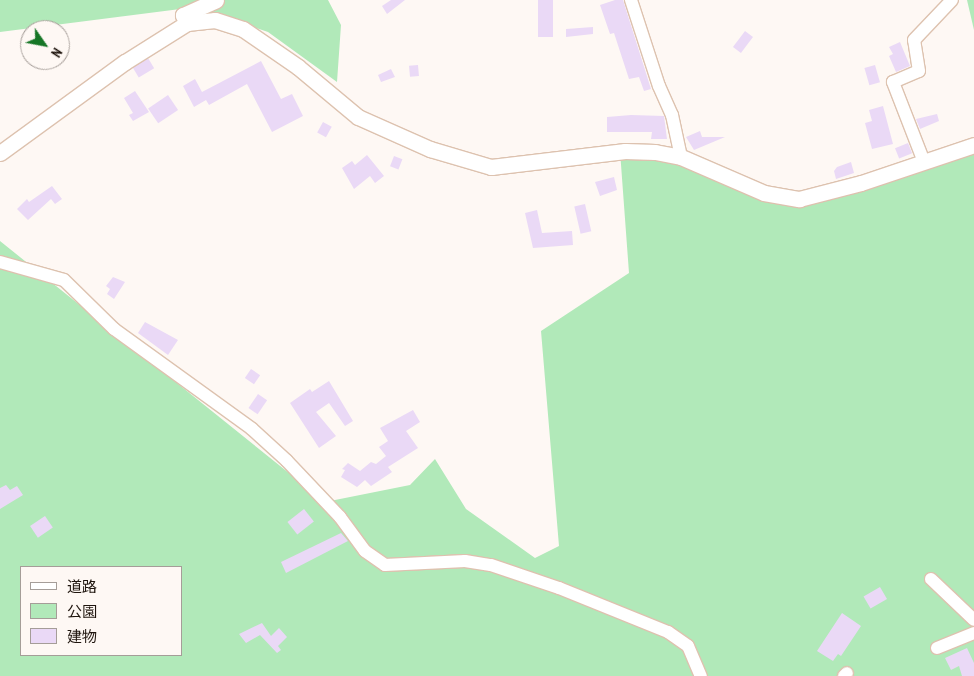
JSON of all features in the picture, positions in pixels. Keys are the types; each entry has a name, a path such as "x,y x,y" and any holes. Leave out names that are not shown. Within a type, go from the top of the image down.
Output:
{"street":[{"path":"187,22 182,15 216,0"},
{"path":"632,0 658,86 672,115 681,157"},
{"path":"924,162 893,82 919,71 914,40 952,0"},
{"path":"0,153 125,62 187,22 215,20 243,29 298,67 358,117 396,136 466,162 500,168 625,151 681,157 764,193 799,199 853,186 974,146"},
{"path":"0,262 64,280 114,328 252,429 287,461 340,518 365,551 385,565 465,561 491,565 559,588 668,632 688,646 701,676"},
{"path":"931,579 974,620"},
{"path":"937,648 974,633"}],"green space":[{"path":"0,0 328,0 341,25 337,82 268,32 196,7 70,23 70,20 20,20 20,29 0,32"},
{"path":"967,0 974,0 974,30"},
{"path":"974,146 974,676 0,676 0,241 325,502 410,485 435,459 466,509 535,558 559,546 541,331 629,273 620,151 661,160 777,197"}],"building":[{"path":"391,0 405,0 387,14 382,6"},
{"path":"538,0 553,0 553,37 538,37"},
{"path":"615,0 623,0 651,89 644,91 639,77 629,79 614,33 610,34 600,5"},
{"path":"593,27 593,34 566,37 566,29"},
{"path":"745,31 753,37 741,53 733,47"},
{"path":"900,42 910,66 896,72 889,56 893,54 889,47"},
{"path":"148,58 154,68 139,78 133,67"},
{"path":"261,61 281,99 292,94 303,116 272,132 247,84 209,105 206,100 194,107 183,86 195,79 202,92"},
{"path":"418,65 419,76 410,77 409,66"},
{"path":"875,65 880,82 869,85 864,68"},
{"path":"391,69 395,77 381,82 378,75"},
{"path":"135,91 149,112 133,121 129,115 133,113 124,98"},
{"path":"168,95 178,110 158,123 148,108"},
{"path":"883,106 893,144 872,149 865,123 872,121 869,110"},
{"path":"937,114 939,121 920,129 916,119"},
{"path":"631,115 664,116 667,139 651,139 652,132 607,132 607,117"},
{"path":"323,122 332,127 326,137 317,132"},
{"path":"700,131 702,137 725,137 694,150 686,137"},
{"path":"908,143 912,153 899,158 895,148"},
{"path":"367,155 384,176 375,183 370,176 354,189 342,168 352,161 355,165"},
{"path":"394,156 402,159 398,169 390,166"},
{"path":"851,162 854,173 836,179 834,171 837,167"},
{"path":"614,177 617,190 600,196 595,182"},
{"path":"52,186 62,199 55,204 51,199 28,220 17,209 27,199 29,202"},
{"path":"585,204 591,231 581,234 574,206"},
{"path":"537,210 542,233 572,231 573,245 533,248 525,213"},
{"path":"113,277 125,282 114,299 107,294 110,289 106,286"},
{"path":"145,322 178,340 168,355 138,333"},
{"path":"251,369 260,375 254,384 245,378"},
{"path":"329,381 353,421 345,426 329,403 316,412 336,436 319,448 290,403 310,389 312,392"},
{"path":"258,394 267,400 258,414 248,408"},
{"path":"413,410 420,422 406,431 418,448 388,467 392,472 371,486 365,480 357,487 341,477 345,470 342,469 348,463 360,471 371,462 376,464 386,456 379,447 388,441 380,428"},
{"path":"6,485 10,490 17,486 23,495 0,509 0,488"},
{"path":"304,509 314,522 297,535 287,522"},
{"path":"45,516 53,528 38,538 30,526"},
{"path":"341,533 348,541 286,573 281,562"},
{"path":"880,587 887,599 871,609 864,596"},
{"path":"842,613 861,626 841,656 838,654 833,661 817,651"},
{"path":"262,623 271,636 279,628 287,637 278,646 281,650 277,653 260,635 246,643 239,634"},
{"path":"967,648 974,663 974,676 962,676 959,666 951,670 945,658"}]}
